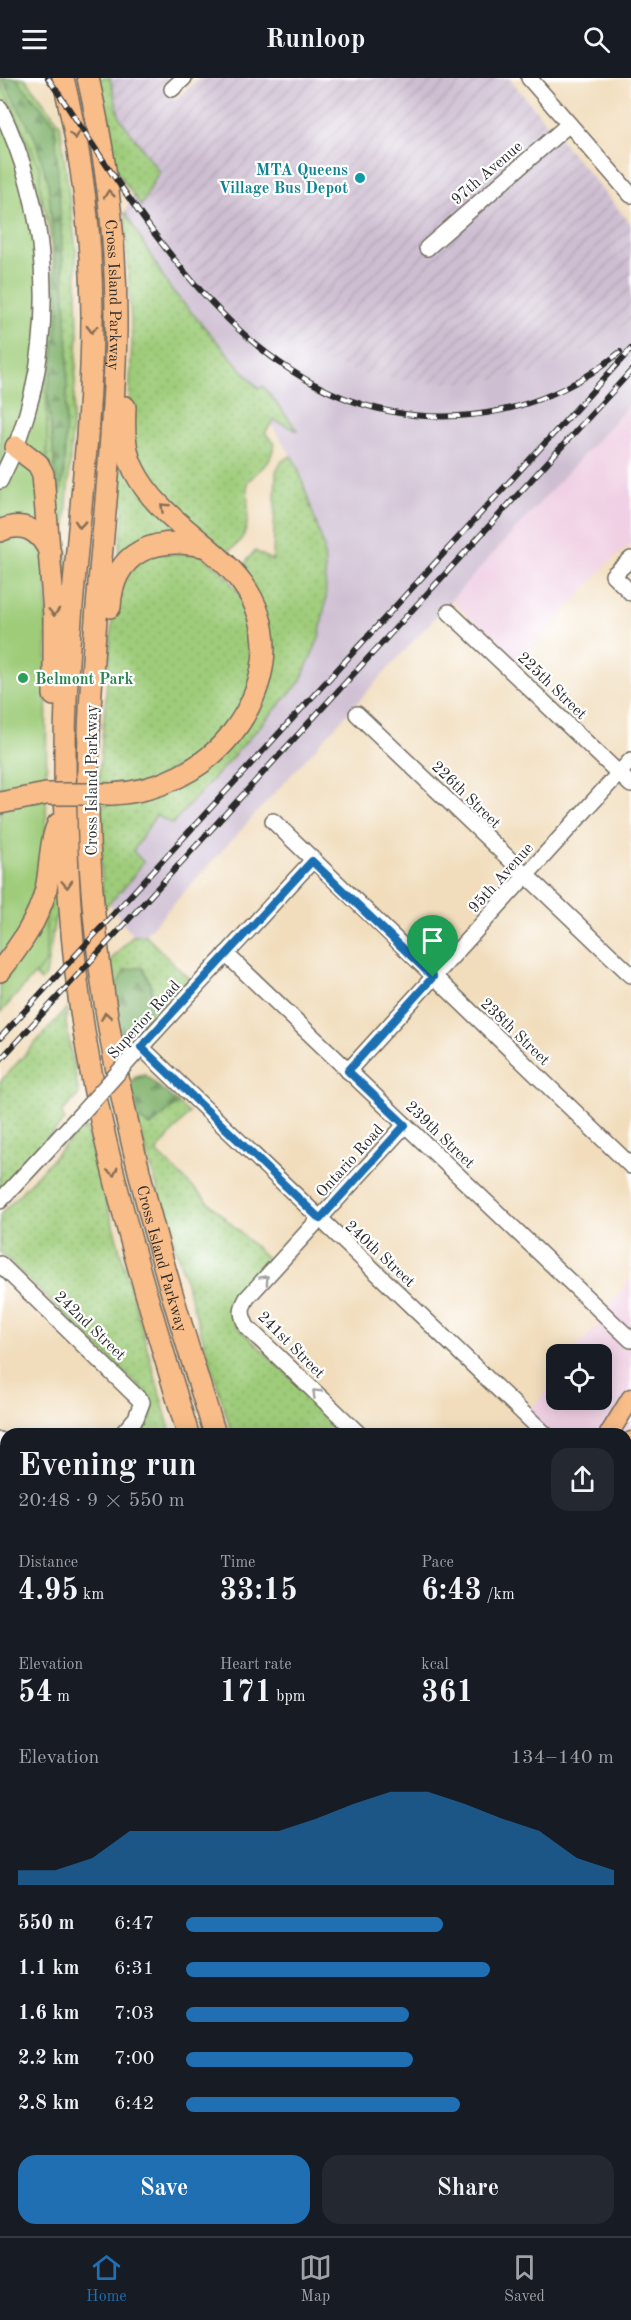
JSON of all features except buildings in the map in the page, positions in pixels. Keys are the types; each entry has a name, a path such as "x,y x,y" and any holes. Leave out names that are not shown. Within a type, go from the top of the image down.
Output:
{"highway":[{"name":"Cross Island Parkway","path":"63,78 87,217 92,315 89,400 65,751 67,884 71,928 88,1058 117,1187 187,1428"},
{"name":"Cross Island Parkway","path":"88,78 108,188 116,329 95,654 89,792 94,915 100,973 127,1128 178,1316 213,1428"},
{"path":"0,803 46,794 136,792 165,783 205,760 239,725 259,687 264,645 257,609 234,571 148,492 133,468 125,436 125,402 116,329"},
{"path":"16,447 38,464 43,474 54,614 54,703 65,751"},
{"path":"0,531 17,526 31,529 42,537 50,554"},
{"path":"95,654 109,616 116,577 129,559 144,549 162,543 183,542 207,547"},
{"path":"0,971 24,939 40,907 49,871 53,836 67,804"},
{"path":"178,1316 213,1390 226,1428"},
{"path":"166,1358 177,1428"}],"main road":[{"path":"613,1428 631,1398"}],"street":[{"path":"172,89 184,78"},
{"path":"529,78 631,195"},
{"path":"0,108 20,156 32,200 40,242 43,287 42,330 36,373 16,447 0,481"},
{"name":"97th Avenue","path":"427,248 569,124"},
{"path":"631,559 613,575 631,593"},
{"name":"225th Street","path":"449,612 631,785"},
{"name":"226th Street","path":"357,714 631,975"},
{"name":"95th Avenue","path":"348,1071 631,760"},
{"name":"238th Street","path":"273,821 631,1166"},
{"name":"Superior Road","path":"0,1201 312,861"},
{"name":"239th Street","path":"226,954 631,1340"},
{"name":"240th Street","path":"141,1047 539,1428"},
{"name":"Ontario Road","path":"320,1219 405,1125"},
{"name":"241st Street","path":"320,1219 247,1298 241,1315 248,1327 353,1428"},
{"name":"242nd Street","path":"0,1264 134,1391 142,1406 127,1428"}],"shaded area":[{"path":"110,78 171,78 162,85 175,100 200,78 509,78 631,224 631,320 598,344 532,374 475,383 424,384 361,374 288,347 230,310 193,269 145,198 159,171 120,118"},
{"path":"133,195 140,205 145,198 193,269 230,310 288,347 361,374 424,384 475,383 532,374 598,344 631,320 631,403 145,935 133,936 109,904 143,862 132,851 157,814 172,824 300,682 297,465 254,397 203,325 170,288 136,233 125,212"},
{"path":"631,403 631,544 610,561 518,664 451,600"},
{"path":"631,1278 631,1428 528,1428 533,1422 526,1414 546,1392 546,1410 612,1410 612,1344 580,1344 606,1317 604,1314"}],"green space":[{"path":"0,78 25,78 60,124 76,250 78,336 65,535 68,550 66,573 59,570 44,425 53,288 50,235 38,185 0,88"},
{"path":"2,78 16,78 55,124 68,351 64,474 58,501 48,396 59,310 48,182 35,138"},
{"path":"97,78 110,78 120,118 159,171 141,206 114,167"},
{"name":"Belmont Park","path":"0,81 40,169 47,415 46,962 0,1013"},
{"path":"125,212 170,288 259,389 263,386 298,431 274,420 265,433 275,444 269,461 247,482 248,512 245,531 242,539 226,552 146,482 128,429 132,341"},
{"path":"119,450 182,532 123,556 119,553 123,515"},
{"path":"291,456 297,465 324,547 326,599 319,638 300,682 172,824 156,815 133,851 143,862 129,882 103,910 98,786 114,601 120,579 149,553 200,554 224,572 244,600 254,629 256,654 252,683 230,725 200,755 105,805 127,804 127,800 173,788 265,688 245,570 247,560 255,551 273,561 276,472 282,461"},
{"path":"56,876 60,917 55,918 46,976 41,981 36,976 29,955"},
{"path":"145,935 191,981 152,1025 146,1022 120,1050 108,963 133,936"},
{"path":"142,967 152,992 150,1012 120,1050 112,993 125,970"},
{"path":"67,1008 66,1024 79,1094 61,1113 65,1120 0,1190 0,1082"},
{"path":"144,1074 189,1113 156,1152 271,1262 234,1302 233,1315 237,1326 343,1428 230,1428 126,1085 138,1075"},
{"path":"144,1074 178,1103 151,1126 141,1121 137,1104 126,1085"},
{"path":"82,1127 83,1131 86,1128 169,1428 142,1428 151,1411 147,1394 0,1252 0,1215"}],"railway":[{"path":"48,78 167,251 214,305 265,352 322,388 386,410 458,416 480,414 544,398 583,378 620,352"},
{"path":"0,1038 631,349"},
{"path":"0,1060 631,371"}],"place":[{"name":"MTA Queens Village Bus Depot","path":"360,178"},
{"name":"Belmont Park","path":"23,678"}],"route":[{"path":"312,861 433,977 348,1071 405,1125 320,1219 141,1047 312,861"}]}
